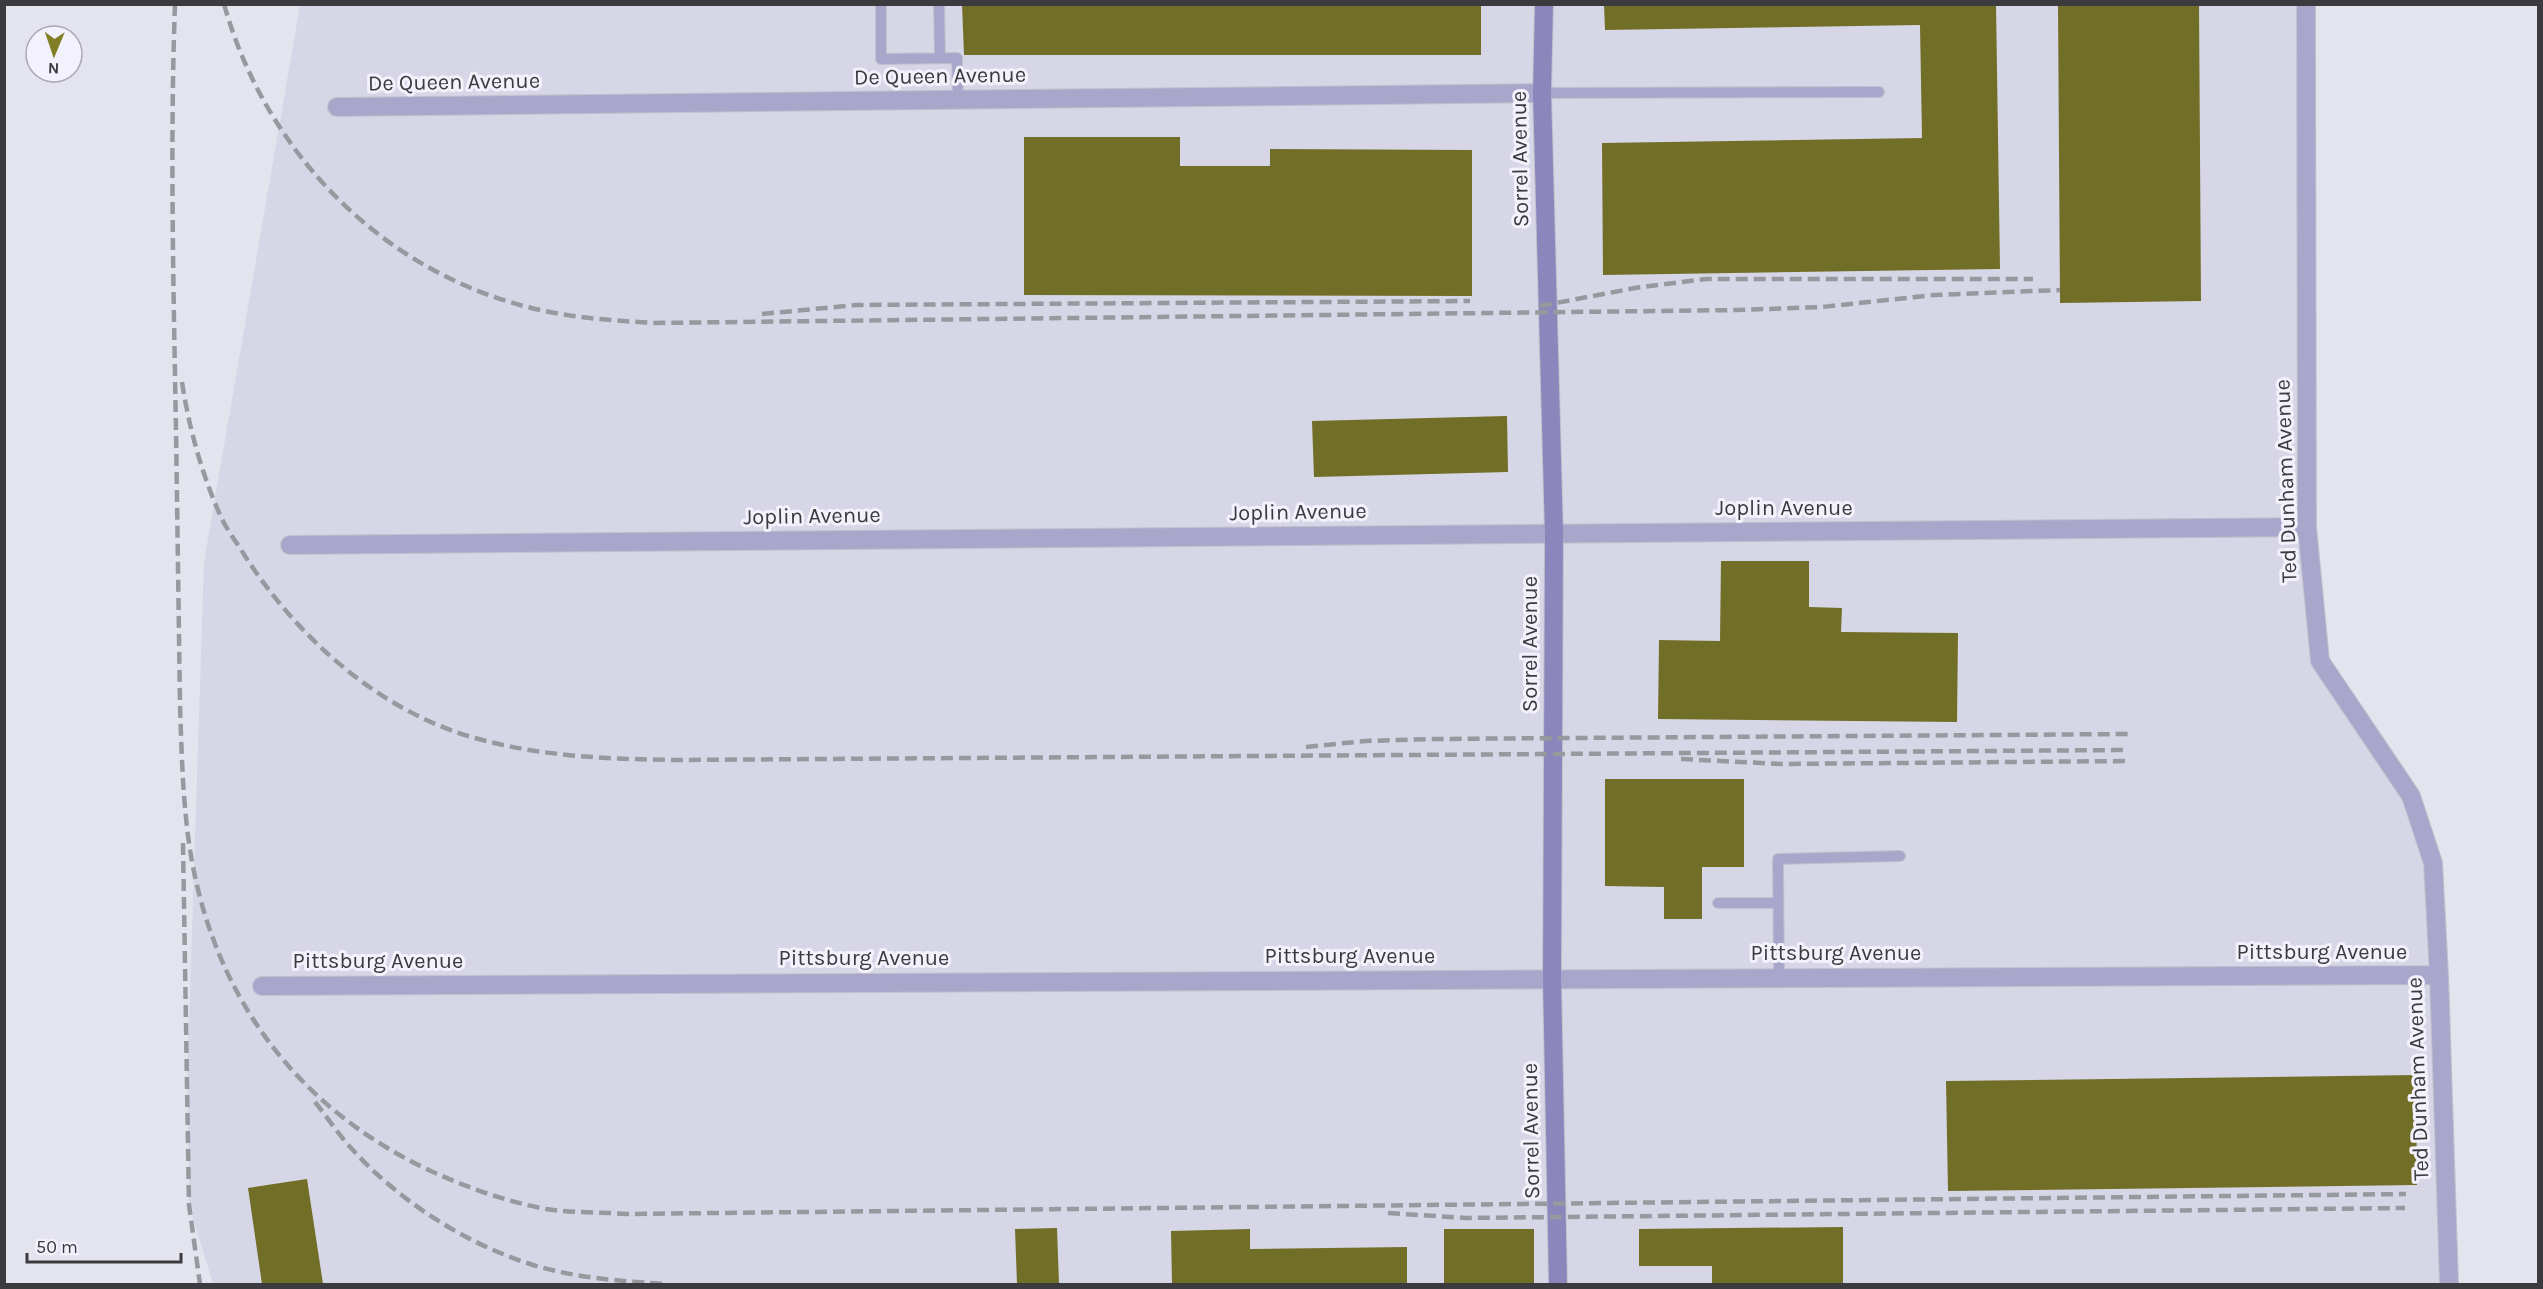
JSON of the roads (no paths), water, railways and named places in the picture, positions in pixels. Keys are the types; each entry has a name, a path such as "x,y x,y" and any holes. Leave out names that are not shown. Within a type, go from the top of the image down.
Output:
{"street":[{"name":"Sorrel Avenue","path":"1544,4 1542,93 1554,534 1552,978 1558,1284"},
{"name":"Ted Dunham Avenue","path":"2306,4 2307,527 2320,661 2411,796 2433,862 2449,1284"},
{"name":"De Queen Avenue","path":"337,107 1542,93"},
{"name":"Joplin Avenue","path":"290,545 2307,527"},
{"name":"Pittsburg Avenue","path":"262,986 2439,975"}],"lane":[{"path":"880,4 881,59 957,58 958,100"},
{"path":"939,4 940,58"},
{"path":"1542,93 1879,92"},
{"path":"1779,978 1779,859 1900,856"},
{"path":"1718,903 1778,903"}],"railway":[{"path":"175,4 172,190 180,705 188,838 196,881 211,932 231,980 256,1024 287,1064 322,1100 362,1131 406,1158 454,1181 522,1204 576,1212 627,1214 2406,1194"},
{"path":"224,4 242,55 265,104 295,149 329,190 368,226 412,257 459,283 510,302 563,314 654,323 1738,310 1822,307 1934,295 2060,290"},
{"path":"1540,306 1635,288 1706,279 2033,279"},
{"path":"762,314 856,305 1470,301"},
{"path":"182,382 197,451 221,517 266,586 316,643 344,668 406,710 440,726 475,738 525,749 601,758 678,760 2128,750"},
{"path":"1306,747 1365,741 1433,739 2131,734"},
{"path":"1681,759 1781,764 2128,761"},
{"path":"183,843 189,1205 200,1284"},
{"path":"315,1102 370,1168 411,1202 457,1232 505,1255 547,1269 580,1276 665,1284"},
{"path":"1388,1213 1466,1218 2405,1208"}]}
